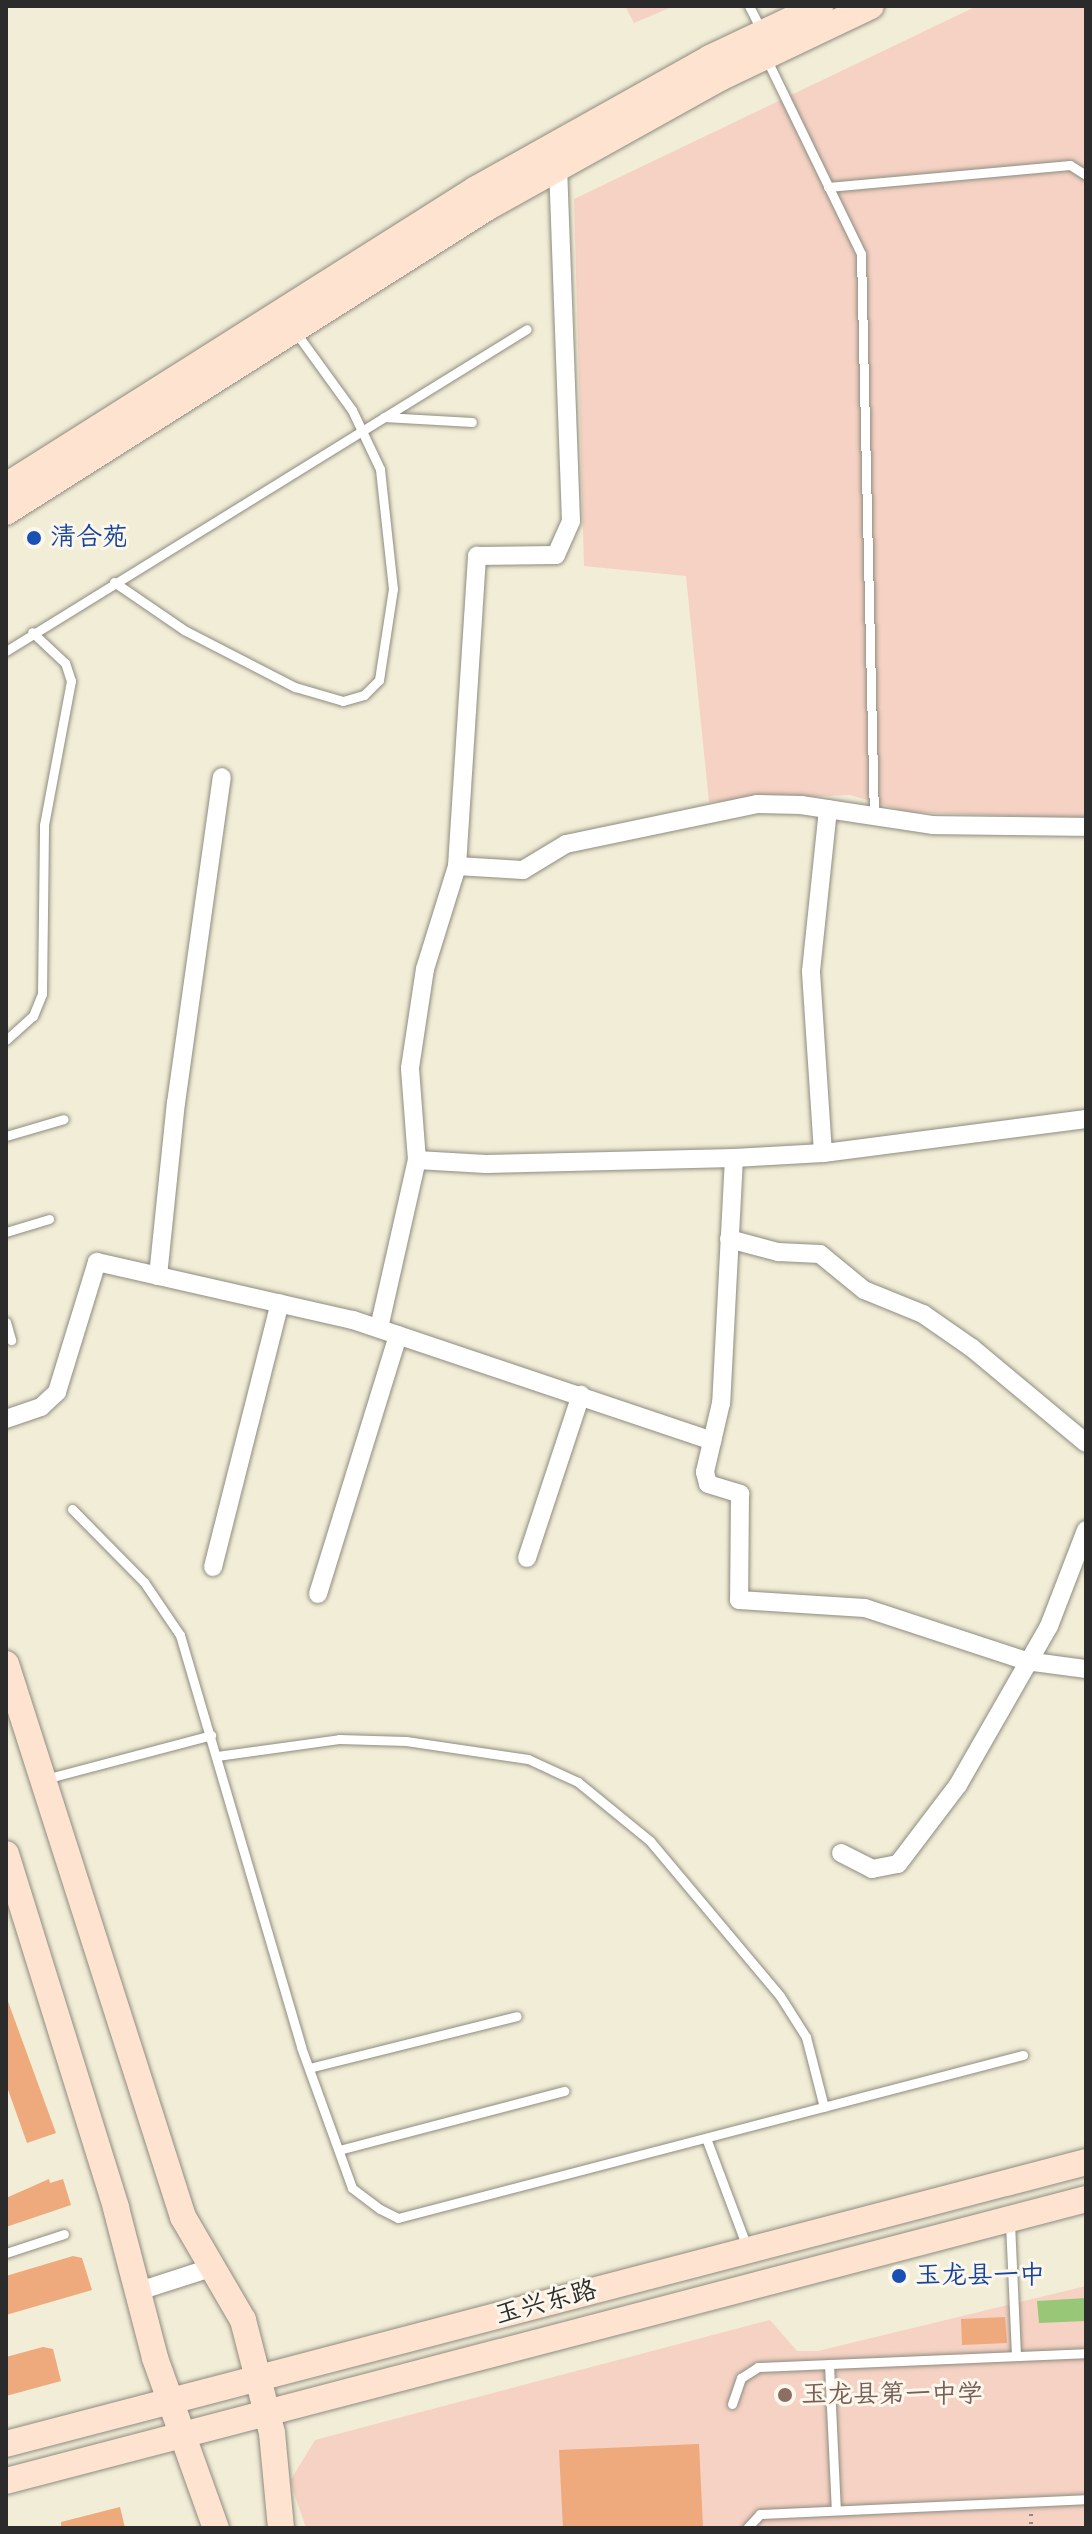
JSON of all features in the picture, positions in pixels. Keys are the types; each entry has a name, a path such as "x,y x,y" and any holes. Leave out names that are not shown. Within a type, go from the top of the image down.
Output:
{"street":[{"path":"6,512 293,329 764,45 820,6"},
{"path":"6,486 476,189 764,45 871,6"},
{"path":"379,1328 417,1160 410,1068 416,1017 448,885 457,866 477,556 556,555 571,521 558,167"},
{"path":"158,1276 191,984 222,777"},
{"path":"457,866 523,870 566,844 758,804 828,809 933,825 1086,827"},
{"path":"823,1153 811,971 828,809"},
{"path":"417,1160 486,1164 823,1153 1086,1119"},
{"path":"734,1158 721,1403 705,1472 708,1484 740,1494 739,1600 865,1608 1026,1661 1086,1669"},
{"path":"729,1239 778,1252 820,1254 864,1290 923,1314 972,1348 1086,1443"},
{"path":"6,1419 41,1407 62,1384 97,1262 379,1328 712,1441"},
{"path":"213,1567 280,1303"},
{"path":"318,1594 398,1335"},
{"path":"527,1558 581,1395"},
{"path":"841,1853 872,1869 898,1864 958,1785 1026,1661 1049,1626 1086,1530"},
{"path":"6,1664 183,2217 243,2320 267,2413 281,2528"},
{"path":"6,1854 116,2208 136,2292 216,2528"},
{"name":"玉兴东路","path":"6,2444 1086,2162"},
{"name":"玉兴东路","path":"6,2481 1086,2199"},
{"path":"136,2292 214,2267"}],"lane":[{"path":"749,6 828,187 861,254 874,817"},
{"path":"828,187 1070,165 1086,175"},
{"path":"114,582 184,630 269,676 333,700 364,695 383,669 393,589 384,486 364,429 293,329"},
{"path":"6,651 32,632 527,329"},
{"path":"384,417 472,422"},
{"path":"6,1040 40,1008 44,825 71,681 65,663 32,632"},
{"path":"6,1136 64,1119"},
{"path":"6,1232 49,1219"},
{"path":"6,1322 11,1340"},
{"path":"72,1509 144,1582 171,1618 188,1652 309,2068 352,2188 398,2218 1023,2055"},
{"path":"43,1780 211,1735"},
{"path":"217,1756 339,1739 406,1741 528,1759 578,1782 650,1841 780,1996 806,2037 824,2107"},
{"path":"309,2068 517,2016"},
{"path":"339,2150 564,2091"},
{"path":"706,2138 748,2250"},
{"path":"1010,2219 1016,2356"},
{"path":"6,2253 64,2234"},
{"path":"732,2404 741,2378 758,2367 1086,2353"},
{"path":"829,2364 836,2510"},
{"path":"747,2528 760,2514 1086,2499"}],"shaded area":[{"path":"625,6 674,6 634,23"},
{"path":"977,6 1086,6 1086,819 908,812 850,795 709,802 686,576 584,566 574,199"},
{"name":"玉龙县第一中学","path":"1086,2286 1086,2528 306,2528 290,2481 315,2440 770,2320 797,2351 818,2351"}],"green space":[{"path":"1086,2298 1086,2321 1039,2323 1037,2301"}],"building":[{"path":"6,1996 56,2133 27,2143 6,2084"},
{"path":"49,2179 50,2183 63,2179 71,2205 6,2227 6,2198"},
{"path":"73,2256 82,2258 92,2290 6,2315 6,2276"},
{"path":"1005,2317 1007,2343 962,2345 961,2319"},
{"path":"43,2347 53,2349 61,2381 6,2396 6,2357"},
{"path":"699,2444 703,2528 563,2528 559,2450"},
{"path":"120,2507 125,2528 61,2528 61,2522"}],"place":[{"name":"清合苑","path":"34,538"},
{"name":"玉龙县一中","path":"899,2276"},
{"name":"玉龙县第一中学","path":"785,2395"}]}
